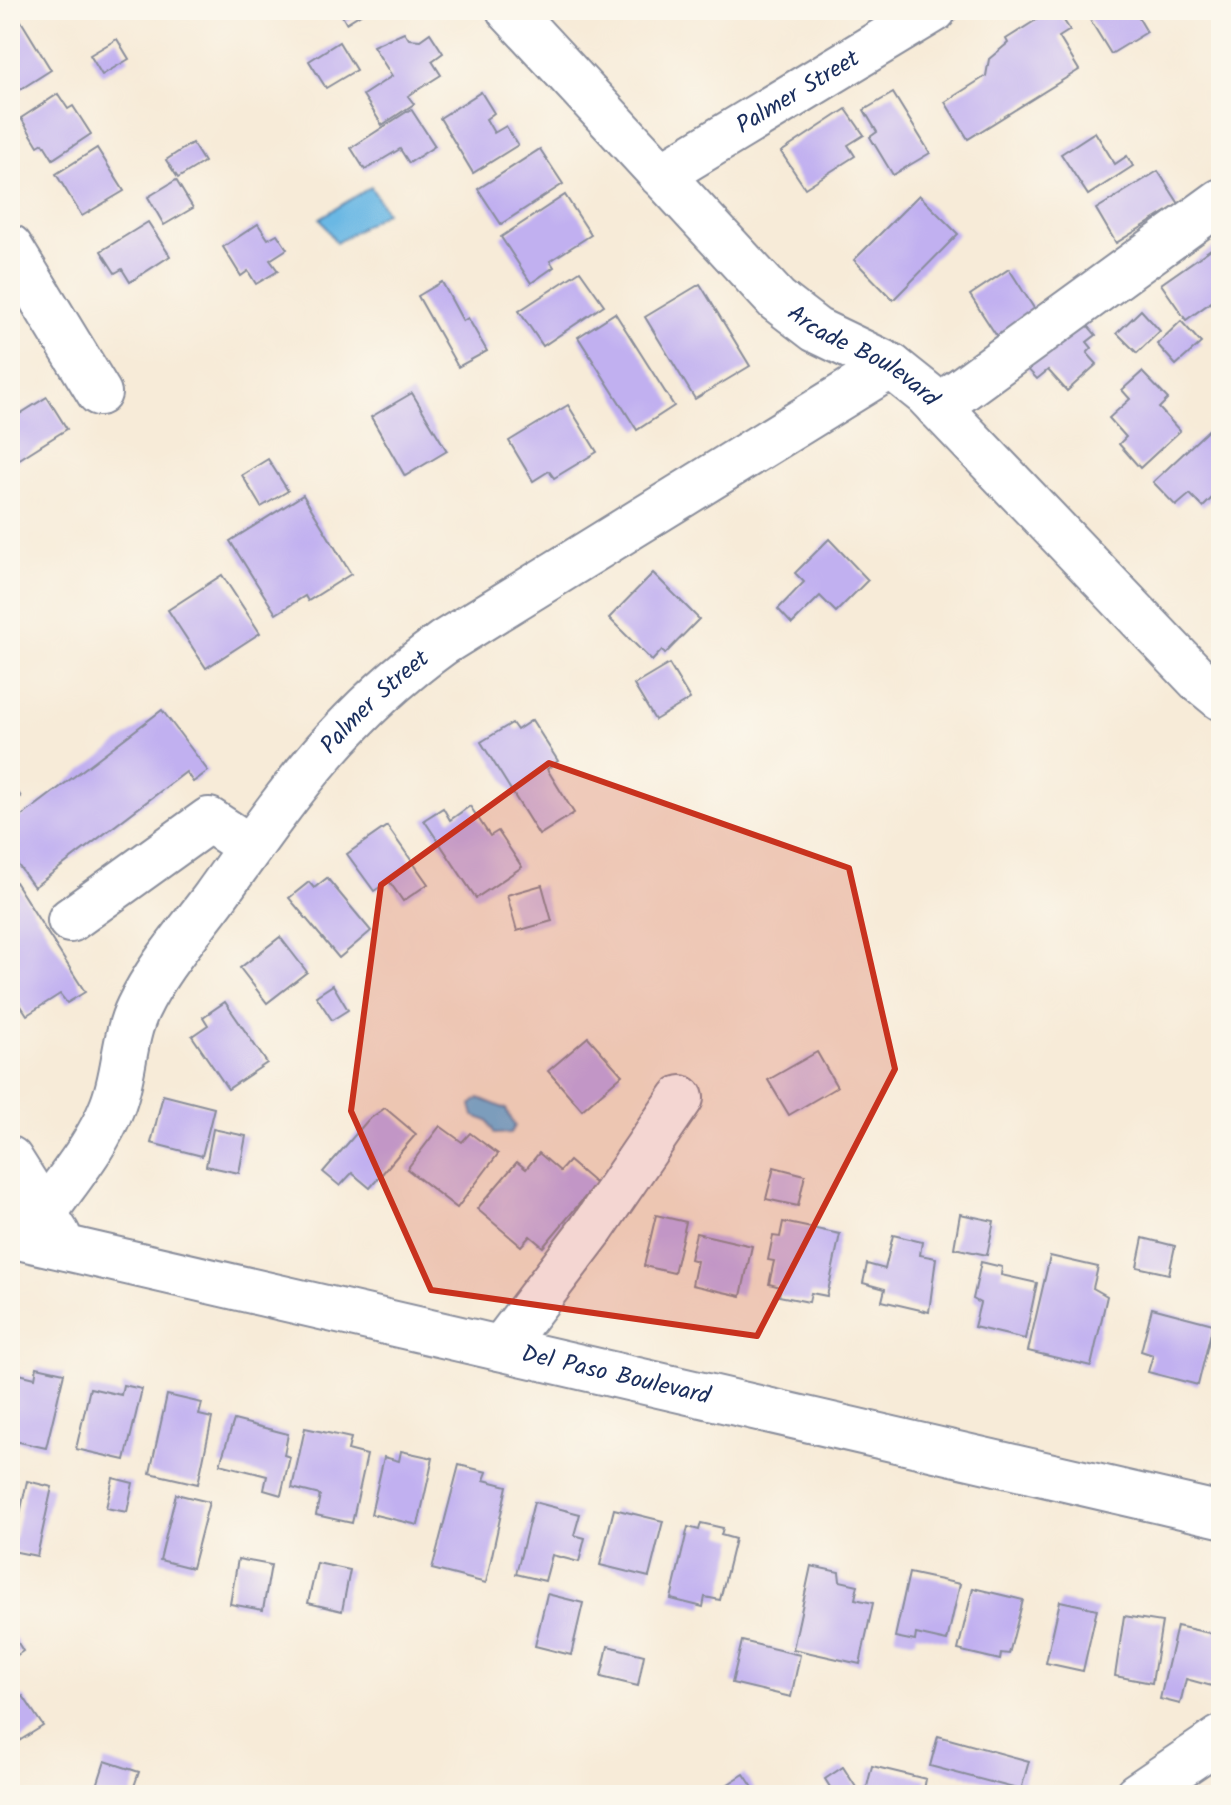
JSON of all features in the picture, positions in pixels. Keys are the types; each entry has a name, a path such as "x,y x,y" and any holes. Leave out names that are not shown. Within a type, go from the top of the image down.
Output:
{"street":[{"name":"Arcade Boulevard","path":"509,10 777,300 816,330 891,366 938,407 1199,680 1221,698"},
{"name":"Palmer Street","path":"661,175 934,10"},
{"path":"938,407 1221,201"},
{"path":"10,247 99,393"},
{"name":"Palmer Street","path":"40,1232 102,1129 120,1080 129,1033 148,989 308,767 393,679 443,643 891,366"},
{"path":"70,920 209,820 250,847"},
{"path":"501,1348 591,1230 681,1098"},
{"path":"10,1159 40,1232"},
{"name":"Del Paso Boulevard","path":"40,1232 501,1348 1221,1515"},
{"path":"1137,1795 1221,1738"}],"highlighted area":[{"path":"549,763 849,868 895,1069 757,1336 431,1290 351,1111 381,885"}],"water":[{"path":"371,187 386,212 336,243 320,218"},
{"path":"479,1098 506,1109 515,1126 511,1133 495,1134 488,1121 474,1116 471,1105"}],"building":[{"path":"339,10 367,10 346,23"},
{"path":"1052,10 1057,10 1070,30 1059,37 1079,70 968,139 945,102 986,76 989,59 1008,43 1006,39"},
{"path":"1084,10 1134,10 1147,32 1111,54"},
{"path":"21,21 51,70 10,96 10,28"},
{"path":"404,32 409,39 420,40 430,33 443,53 432,61 441,75 408,96 414,104 382,125 363,95 392,76 373,46"},
{"path":"117,39 129,59 102,75 90,55"},
{"path":"339,42 356,70 326,88 309,61"},
{"path":"481,92 494,113 486,119 494,133 506,126 518,145 473,173 440,118"},
{"path":"893,93 930,153 893,175 870,137 877,132 864,110"},
{"path":"58,94 68,109 73,106 91,134 53,159 43,143 38,146 21,118"},
{"path":"411,109 435,146 409,163 400,149 365,170 351,148"},
{"path":"846,109 864,135 848,145 855,156 805,188 781,152"},
{"path":"1095,132 1115,164 1127,156 1133,166 1088,195 1061,154"},
{"path":"192,143 204,162 178,178 166,160"},
{"path":"97,148 124,191 82,216 56,174"},
{"path":"540,149 563,184 501,224 478,189"},
{"path":"1158,171 1179,204 1116,243 1096,209"},
{"path":"176,180 193,208 164,225 148,197"},
{"path":"565,195 591,235 550,261 554,267 531,283 501,237"},
{"path":"919,195 958,234 893,300 854,260"},
{"path":"148,222 170,256 130,282 122,269 115,273 101,251"},
{"path":"258,224 268,239 277,234 287,249 270,260 278,271 256,284 248,271 241,276 223,247"},
{"path":"1221,242 1221,295 1186,320 1161,284"},
{"path":"1009,269 1039,316 1000,341 970,295"},
{"path":"580,271 604,305 543,346 519,311"},
{"path":"442,282 463,321 468,318 487,351 458,367 418,296"},
{"path":"700,284 750,366 695,399 645,317"},
{"path":"1141,310 1160,331 1137,353 1117,333"},
{"path":"615,313 674,406 637,430 578,337"},
{"path":"1084,321 1096,335 1087,342 1092,348 1087,353 1097,364 1067,391 1048,370 1037,379 1022,363"},
{"path":"1181,321 1201,343 1176,365 1157,344"},
{"path":"1142,372 1168,399 1159,408 1180,431 1140,468 1119,444 1126,437 1109,418 1130,399 1122,390"},
{"path":"412,393 447,451 405,476 371,417"},
{"path":"47,397 67,429 10,465 10,420"},
{"path":"568,405 597,452 554,478 549,471 533,481 509,441"},
{"path":"1218,421 1221,489 1203,507 1190,494 1176,506 1153,482"},
{"path":"268,459 288,491 261,507 242,475"},
{"path":"303,495 351,574 308,601 305,596 276,614 230,541"},
{"path":"829,539 868,580 836,612 820,596 792,624 778,609 804,582 795,573"},
{"path":"653,573 699,619 665,654 662,650 652,661 609,618"},
{"path":"222,575 260,633 206,668 168,610"},
{"path":"669,664 690,699 655,720 634,685"},
{"path":"162,710 208,771 193,782 186,772 34,887 10,854 10,825"},
{"path":"532,720 558,761 547,769 574,813 539,835 481,742 512,723 517,730"},
{"path":"10,779 21,797 10,803"},
{"path":"470,806 490,836 498,831 522,867 476,898 424,820 443,808 450,820"},
{"path":"387,826 428,884 403,901 389,881 374,891 347,854"},
{"path":"10,874 85,992 67,1003 60,994 27,1015 10,989"},
{"path":"327,878 371,931 339,958 289,898 309,882 314,888"},
{"path":"542,885 552,921 517,931 507,895"},
{"path":"280,937 307,972 267,1003 240,968"},
{"path":"333,985 348,1010 332,1020 316,996"},
{"path":"225,1002 267,1063 228,1089 192,1036 208,1025 203,1017"},
{"path":"588,1037 622,1075 582,1110 548,1071"},
{"path":"817,1052 837,1087 789,1115 768,1080"},
{"path":"163,1095 214,1108 202,1156 151,1143"},
{"path":"385,1108 416,1134 370,1188 352,1173 340,1186 323,1172 368,1120"},
{"path":"440,1126 462,1142 470,1133 498,1154 457,1208 407,1169"},
{"path":"213,1129 246,1136 239,1173 206,1166"},
{"path":"539,1153 560,1171 569,1161 596,1184 543,1247 530,1236 521,1246 477,1209 517,1162 526,1169"},
{"path":"774,1167 805,1175 798,1206 766,1199"},
{"path":"960,1214 994,1221 987,1255 954,1248"},
{"path":"656,1215 686,1222 674,1273 644,1266"},
{"path":"783,1222 840,1234 827,1296 811,1293 809,1302 779,1296 781,1287 769,1284 774,1261 768,1260 773,1236 780,1237"},
{"path":"696,1233 752,1246 741,1296 692,1285 697,1261 690,1259"},
{"path":"893,1235 922,1242 920,1255 936,1258 929,1312 882,1301 885,1289 863,1283 867,1264 885,1269"},
{"path":"1143,1238 1175,1246 1169,1274 1137,1267"},
{"path":"1050,1256 1098,1267 1093,1288 1107,1296 1091,1366 1028,1351"},
{"path":"981,1262 1002,1267 1001,1275 1037,1283 1025,1339 974,1327 980,1303 973,1299"},
{"path":"1152,1308 1213,1324 1198,1385 1148,1372 1153,1355 1141,1351"},
{"path":"37,1367 64,1373 46,1448 10,1440 10,1397 15,1373 35,1378"},
{"path":"123,1385 142,1389 125,1460 76,1449 90,1388 121,1395"},
{"path":"167,1395 202,1403 199,1415 212,1418 198,1484 150,1473"},
{"path":"234,1420 288,1434 284,1455 290,1457 281,1495 264,1490 267,1476 220,1464"},
{"path":"305,1428 351,1438 348,1450 367,1455 352,1523 316,1515 320,1495 292,1488"},
{"path":"401,1451 433,1458 418,1525 371,1514 384,1457 399,1461"},
{"path":"459,1465 487,1472 484,1480 507,1486 486,1583 432,1569"},
{"path":"113,1478 133,1483 127,1512 106,1508"},
{"path":"27,1481 52,1487 37,1556 12,1551"},
{"path":"176,1494 209,1502 192,1568 160,1560"},
{"path":"534,1502 580,1514 574,1535 585,1538 579,1562 552,1555 545,1581 516,1574"},
{"path":"614,1509 663,1521 649,1577 600,1565"},
{"path":"701,1523 723,1528 721,1535 735,1539 720,1600 705,1597 703,1607 671,1599 688,1527 699,1530"},
{"path":"238,1559 271,1565 263,1610 230,1604"},
{"path":"317,1563 350,1570 342,1611 308,1603"},
{"path":"811,1566 839,1572 840,1581 858,1585 855,1599 873,1603 860,1664 793,1649"},
{"path":"909,1573 960,1584 947,1641 916,1634 915,1641 895,1637"},
{"path":"973,1588 1023,1600 1009,1654 1001,1653 1000,1660 958,1650"},
{"path":"547,1594 583,1603 571,1655 535,1646"},
{"path":"1060,1601 1097,1609 1083,1671 1046,1663"},
{"path":"1124,1616 1162,1622 1152,1683 1115,1676"},
{"path":"1177,1626 1214,1634 1216,1627 1221,1628 1219,1688 1186,1679 1180,1704 1160,1699"},
{"path":"10,1630 23,1651 10,1660"},
{"path":"742,1641 800,1655 791,1697 732,1683"},
{"path":"608,1646 644,1655 638,1686 601,1677"},
{"path":"23,1696 43,1726 19,1741 10,1727 10,1704"},
{"path":"938,1736 1029,1761 1021,1790 930,1766"},
{"path":"105,1761 139,1772 131,1795 94,1795"},
{"path":"872,1766 926,1779 923,1795 865,1795"},
{"path":"843,1767 861,1795 835,1795 825,1779"},
{"path":"744,1774 758,1795 732,1795 725,1786"}]}
